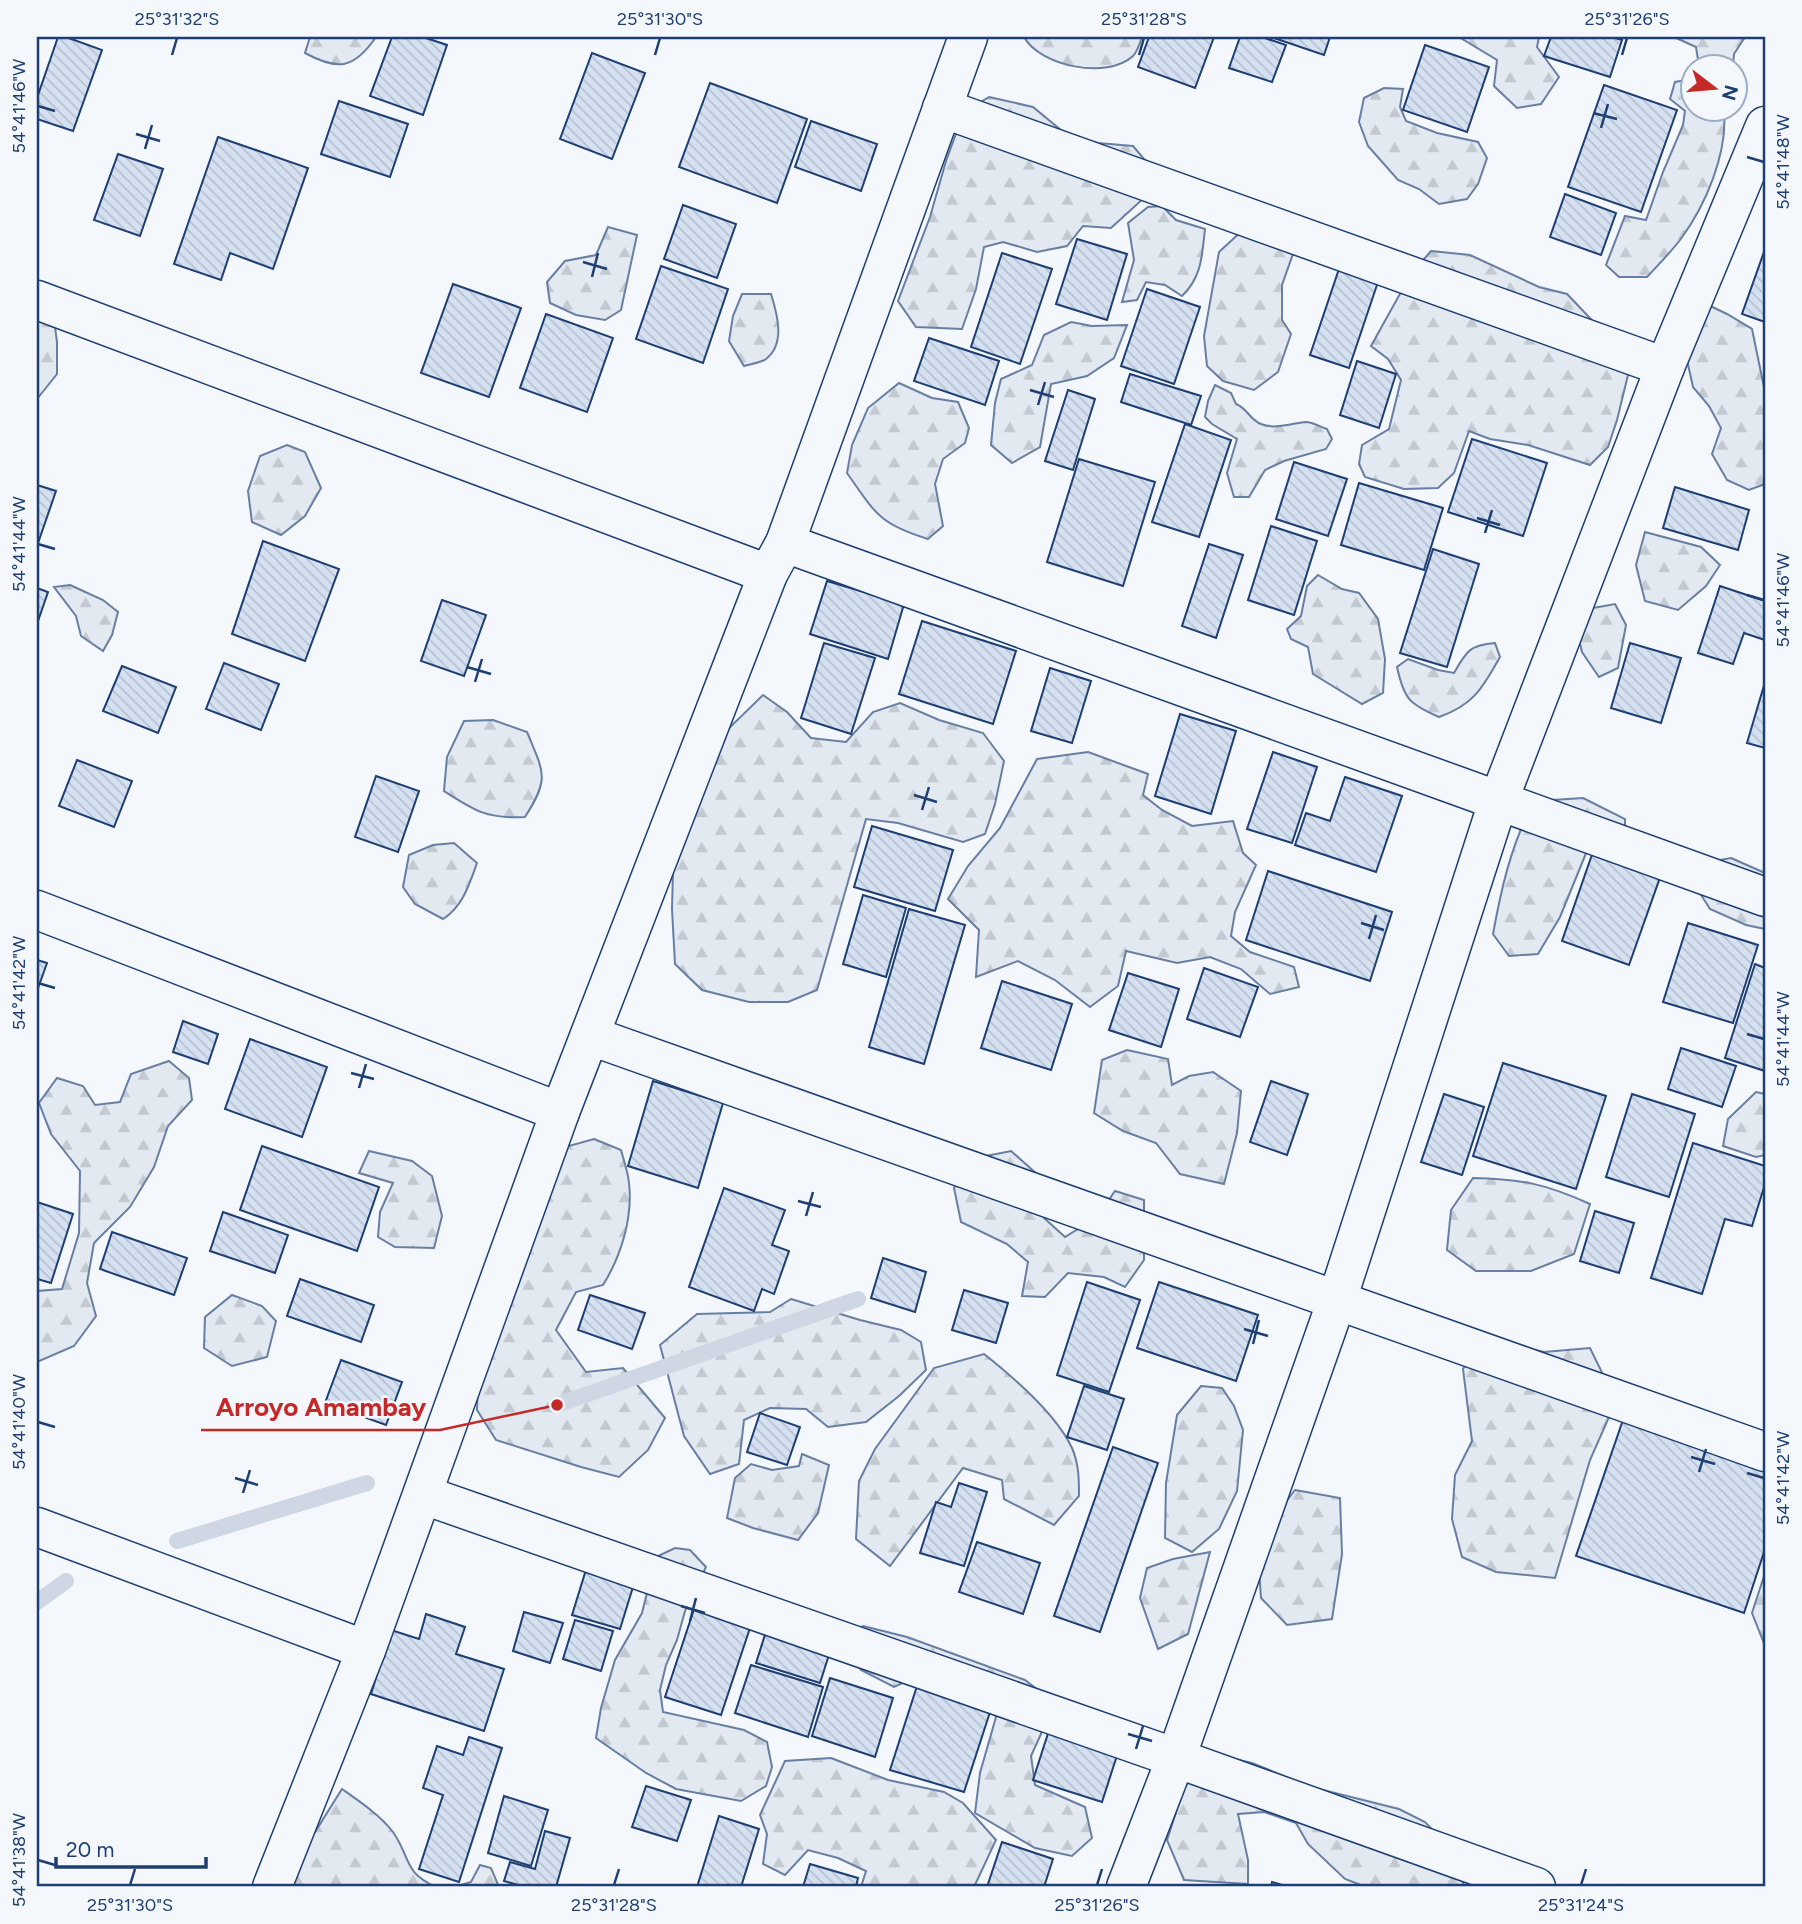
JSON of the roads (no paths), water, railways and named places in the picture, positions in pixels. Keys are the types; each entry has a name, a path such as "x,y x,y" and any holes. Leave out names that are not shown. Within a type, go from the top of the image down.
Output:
{"street":[{"path":"272,1887 424,1495 560,1112 777,559 968,37"},
{"path":"942,108 1665,367"},
{"path":"1126,1887 1176,1758 1336,1300 1498,802 1665,367 1765,126"},
{"path":"37,300 777,559 1498,802 1765,897"},
{"path":"37,910 560,1112"},
{"path":"591,1036 1765,1452"},
{"path":"424,1495 1176,1758 1535,1887"},
{"path":"37,1527 366,1650"}],"waterway":[{"path":"557,1405 858,1299"},
{"path":"177,1541 367,1483"},
{"path":"37,1602 66,1581"}],"place":[{"name":"Arroyo Amambay","path":"557,1405"}]}
